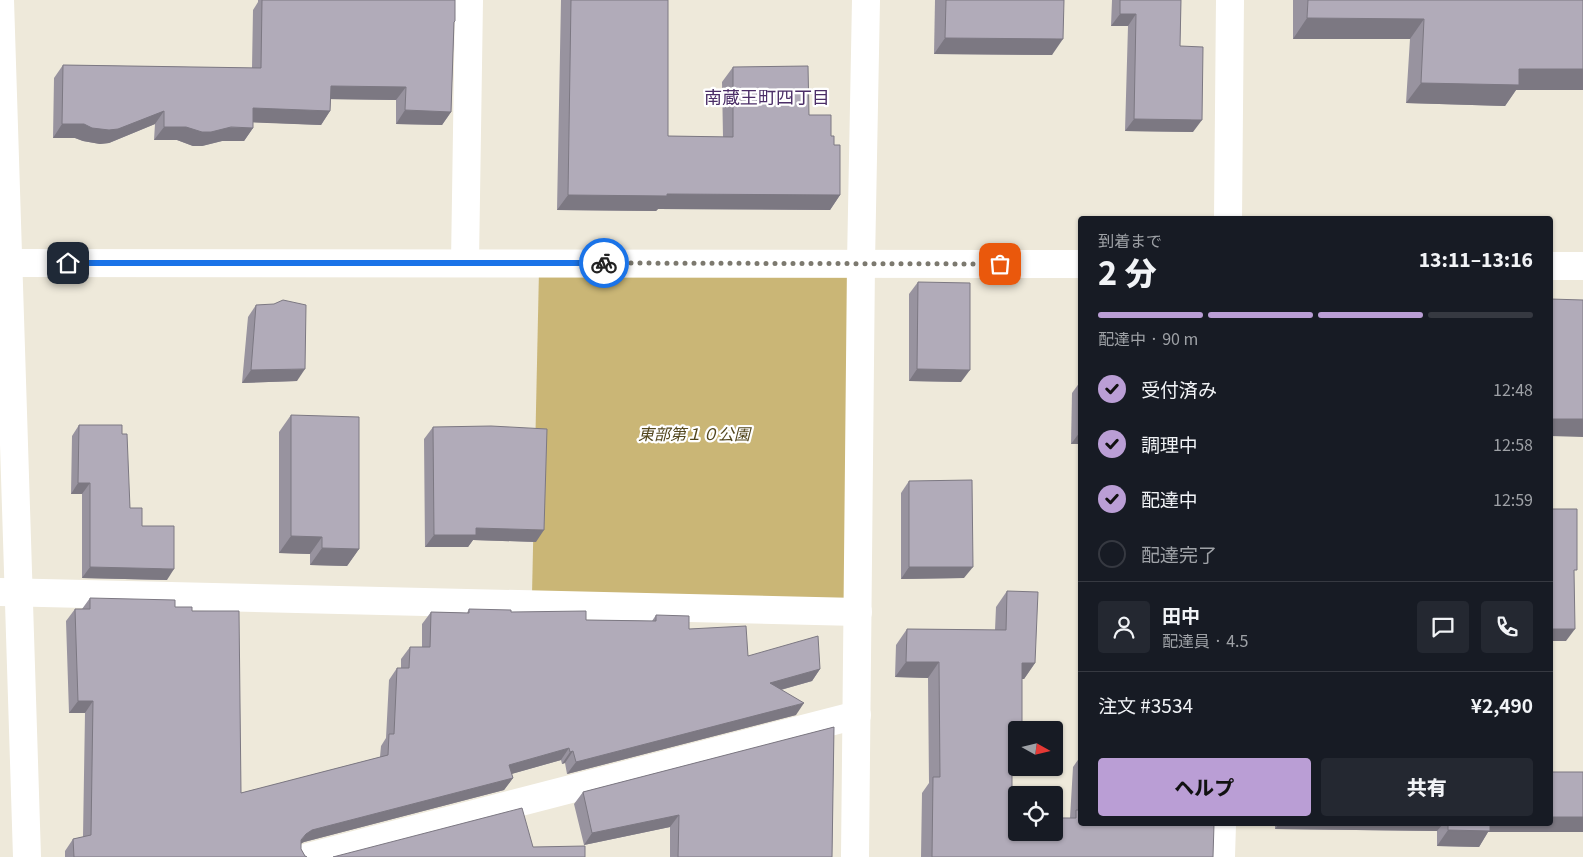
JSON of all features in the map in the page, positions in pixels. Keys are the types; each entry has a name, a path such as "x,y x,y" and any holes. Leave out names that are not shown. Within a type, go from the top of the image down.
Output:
{"street":[{"path":"0,0 9,263 10,592 27,857"},
{"path":"465,262 469,0"},
{"path":"855,857 861,263 866,0"},
{"path":"1228,216 1230,0"},
{"path":"9,263 1078,264"},
{"path":"1553,266 1583,266"},
{"path":"10,592 858,612"},
{"path":"308,857 857,715"},
{"path":"1221,857 1222,826"}],"green space":[{"name":"東部第１０公園","path":"539,270 855,270 852,603 532,595"}],"building":[{"path":"262,0 455,0 451,112 405,110 406,87 331,86 330,111 253,108 253,128 231,127 211,132 202,132 186,127 164,127 164,111 118,129 92,128 84,124 62,124 63,65 261,68"},
{"path":"571,0 668,0 668,136 733,137 733,67 808,66 809,115 831,115 831,136 834,136 834,145 840,145 840,195 568,195"},
{"path":"946,0 1064,0 1063,39 945,38"},
{"path":"1120,0 1181,0 1180,46 1203,47 1202,120 1134,119 1136,14 1120,14"},
{"path":"1308,0 1583,0 1583,69 1519,69 1519,85 1421,83 1424,19 1307,18"},
{"path":"918,282 970,283 970,370 917,369"},
{"path":"1553,299 1583,300 1583,419 1553,419"},
{"path":"283,300 306,305 305,369 251,370 256,305 274,304"},
{"path":"291,415 359,417 359,549 322,548 322,537 291,536"},
{"path":"79,425 122,425 122,434 127,434 130,508 142,508 142,526 174,526 174,569 90,567 90,483 78,483"},
{"path":"491,426 547,429 544,530 476,528 476,535 434,535 433,427"},
{"path":"972,480 973,567 909,567 909,481"},
{"path":"1553,509 1577,509 1577,570 1574,570 1575,629 1553,629"},
{"path":"1007,591 1038,592 1035,663 1022,663 1022,721 1008,721 1008,776 1012,776 1012,786 1008,786 1008,841 1063,841 1063,818 1076,818 1076,810 1078,810 1078,826 1214,826 1213,857 932,857 933,777 940,777 939,662 906,662 907,629 1006,630"},
{"path":"90,598 175,600 175,607 192,607 192,611 239,611 241,793 388,755 389,734 394,734 397,668 409,668 410,647 430,647 431,612 469,613 469,609 511,610 511,612 586,611 586,620 656,621 656,615 689,616 689,629 746,626 748,656 818,636 820,669 770,683 804,703 576,762 573,751 570,752 569,748 509,765 513,778 312,830 301,840 301,849 307,857 74,857 73,839 91,835 93,701 78,701 75,609 90,609"},
{"path":"834,727 832,857 678,857 679,815 592,833 583,792"},
{"path":"1553,772 1583,772 1583,817 1553,817"},
{"path":"522,808 533,847 585,846 585,857 333,857"},
{"path":"1448,826 1490,826 1490,831 1448,830"}],"way so far":[{"path":"604,263 1000,264"}],"district":[{"name":"南蔵王町四丁目","path":"767,96"}],"route":[{"path":"68,263 604,263"}]}
